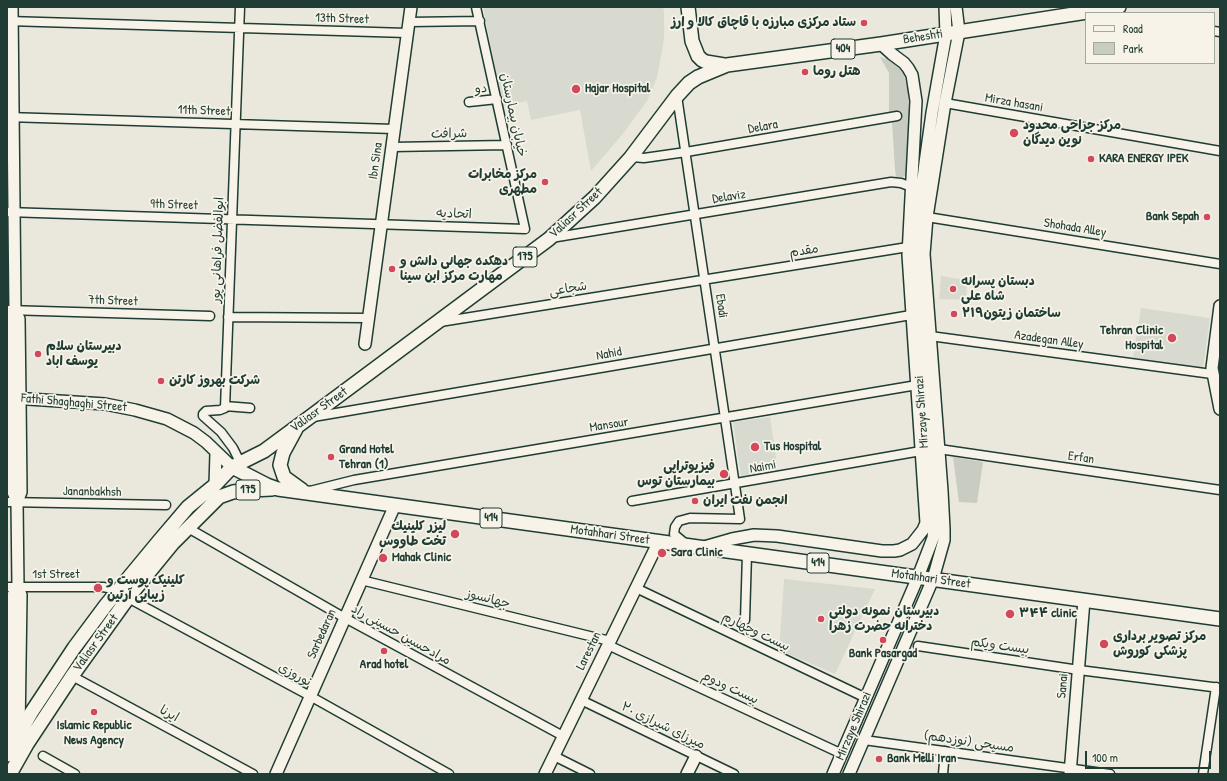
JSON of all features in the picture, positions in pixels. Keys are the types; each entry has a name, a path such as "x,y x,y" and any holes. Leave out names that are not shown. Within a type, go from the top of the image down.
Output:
{"main road":[{"path":"7,749 12,722 10,678 13,595 12,502 21,492 13,398 19,319 11,310 10,21 12,7"},
{"name":"Ibn Sina","path":"365,344 411,7"},
{"path":"688,7 693,45 698,56 706,62 727,65"},
{"path":"945,7 952,33"},
{"path":"952,33 956,7"},
{"name":"Beheshti","path":"1087,12 1119,7"},
{"name":"Beheshti","path":"727,65 881,44 1085,12"},
{"name":"Mirzaye Shirazi","path":"849,774 933,579 944,540 939,449 924,254 927,217 945,103 952,33"},
{"name":"Mirzaye Shirazi","path":"833,774 918,577 933,538 934,504 916,255 920,204 932,113 952,33"},
{"name":"Mirzaye Shirazi","path":"703,547 754,535 777,536 882,551 894,551 900,550 915,541 926,523 908,255 916,112 914,84 912,75 904,63 881,44"},
{"name":"Valiasr Street","path":"10,774 27,744 72,676 123,594 159,541 188,507 238,467 264,451 549,239 595,197 631,157 677,96 689,83 698,77 727,65"},
{"path":"1220,306 1212,359 1212,374 1220,409"},
{"name":"Fathi Shaghaghi Street","path":"13,398 105,404 135,410 167,419 177,423 199,437 216,453 238,467"},
{"path":"298,426 283,453 280,465 284,477 305,492"},
{"path":"215,485 216,453"},
{"name":"Motahhari Street","path":"238,467 267,486 278,489 1220,619"},
{"name":"Valiasr Street","path":"7,755 74,648 123,594 216,499 225,494 246,490 278,489"},
{"name":"Sarbedaran","path":"276,774 395,505"},
{"name":"Larestan","path":"545,774 659,541"},
{"path":"12,587 21,595 20,732 21,739 27,744"},
{"name":"Sanai","path":"1070,771 1084,600"},
{"path":"20,709 24,713 28,713 36,707"},
{"path":"687,774 696,756"}],"street":[{"name":"ابوالفضل فراهانی پور","path":"225,406 240,7"},
{"name":"خیابان بیمارستان","path":"476,7 525,229"},
{"name":"13th Street","path":"10,21 407,34"},
{"path":"409,22 480,21"},
{"name":"Ebadi","path":"677,96 740,519 690,518 679,521 675,527 674,534 688,545"},
{"name":"دو","path":"469,102 497,99"},
{"name":"Mirza hasani","path":"945,103 1220,151"},
{"name":"Delara","path":"631,157 644,158 686,152 897,116"},
{"name":"11th Street","path":"10,117 394,129"},
{"name":"شرافت","path":"392,147 507,145"},
{"name":"Delaviz","path":"549,239 891,182 901,183 912,189"},
{"name":"9th Street","path":"10,212 381,223"},
{"name":"Shohada Alley","path":"927,217 1220,264"},
{"name":"اتحادیه","path":"381,223 525,229"},
{"name":"مقدم","path":"705,280 908,247"},
{"name":"شجاعی","path":"436,323 705,280"},
{"name":"7th Street","path":"11,310 210,316"},
{"name":"Nahid","path":"310,417 911,315"},
{"path":"228,317 368,318"},
{"name":"Azadegan Alley","path":"930,336 1212,374"},
{"name":"Mansour","path":"305,492 354,480 917,385"},
{"path":"238,467 233,448 221,432 203,416 203,414 206,411 220,410 225,408 225,406 250,408"},
{"name":"Erfan","path":"939,449 1220,490"},
{"name":"Naimi","path":"632,501 921,451"},
{"name":"Jananbakhsh","path":"12,502 166,505"},
{"name":"مرادحسین حسینی راد","path":"188,528 345,618 563,736"},
{"path":"745,620 747,554"},
{"name":"جهانسوز","path":"361,580 609,643"},
{"name":"1st Street","path":"12,587 103,587 123,594"},
{"name":"بیست وچهارم","path":"636,588 866,698"},
{"name":"نوروزی","path":"123,594 449,774"},
{"name":"بیست ودوم","path":"609,643 842,754"},
{"name":"بیست ویکم","path":"918,646 1079,670 1218,688"},
{"name":"ايرنا","path":"72,676 253,774"},
{"path":"1203,774 1218,688"},
{"name":"میرزای شیرازی ۲۰","path":"581,700 734,774"},
{"name":"مسیحی (نوزدهم)","path":"864,740 946,751 1070,771"},
{"path":"943,774 946,751"},
{"path":"43,756 75,774"},
{"path":"554,756 590,774"},
{"path":"1070,771 1110,774"}],"shaded area":[{"name":"Hajar Hospital","path":"483,7 663,7 664,38 661,57 657,77 647,101 622,135 591,171 580,110 531,120 527,101 503,106"},
{"name":"دبستان پسرانه شاه علی","path":"941,276 967,280 966,300 939,299"},
{"name":"Tehran Clinic Hospital","path":"1141,308 1210,318 1203,368 1133,358"},
{"name":"Tus Hospital","path":"770,417 778,471 741,476 733,422"},
{"name":"دبیرستان نمونه دولتی دخترانه حضرت زهرا","path":"784,579 875,589 835,674 779,650"}],"green space":[{"path":"880,57 889,60 903,72 908,91 910,138 908,174 903,177 896,177 895,169 892,121 898,120 898,113 889,113 889,73"},
{"path":"953,457 983,462 977,503 959,502"}],"place":[{"name":"ستاد مرکزی مبارزه با قاچاق کالا و ارز","path":"864,23"},
{"name":"هتل روما","path":"805,72"},
{"name":"Hajar Hospital","path":"576,89"},
{"name":"مرکز جراحی محدود نوین دیدگان","path":"1014,133"},
{"name":"KARA ENERGY IPEK","path":"1091,159"},
{"name":"مرکز مخابرات مطهری","path":"545,182"},
{"name":"Bank Sepah","path":"1207,217"},
{"name":"دهکده جهانی دانش و مهارت مرکز ابن سینا","path":"392,269"},
{"name":"دبستان پسرانه شاه علی","path":"953,289"},
{"name":"ساختمان زیتون۲۱۹","path":"954,314"},
{"name":"Tehran Clinic Hospital","path":"1172,338"},
{"name":"دبیرستان سلام یوسف اباد","path":"38,354"},
{"name":"شرکت بهروز کارتن","path":"161,381"},
{"name":"Tus Hospital","path":"755,447"},
{"name":"Grand Hotel Tehran (1)","path":"331,457"},
{"name":"فیزیوتراپی بیمارستان توس","path":"724,474"},
{"name":"انجمن نفت ایران","path":"695,501"},
{"name":"ليزر كلينيك تخت طاووس","path":"455,534"},
{"name":"Sara Clinic","path":"662,553"},
{"name":"Mahak Clinic","path":"383,558"},
{"name":"کلینیک پوست و زیبایی آرتین","path":"98,588"},
{"name":"۳۴۴ clinic","path":"1010,614"},
{"name":"دبیرستان نمونه دولتی دخترانه حضرت زهرا","path":"821,619"},
{"name":"Bank Pasargad","path":"883,640"},
{"name":"مرکز تصویر برداری پزشکی کوروش","path":"1104,644"},
{"name":"Arad hotel","path":"384,651"},
{"name":"Islamic Republic News Agency","path":"94,712"},
{"name":"Bank Melli Iran","path":"879,759"}]}
